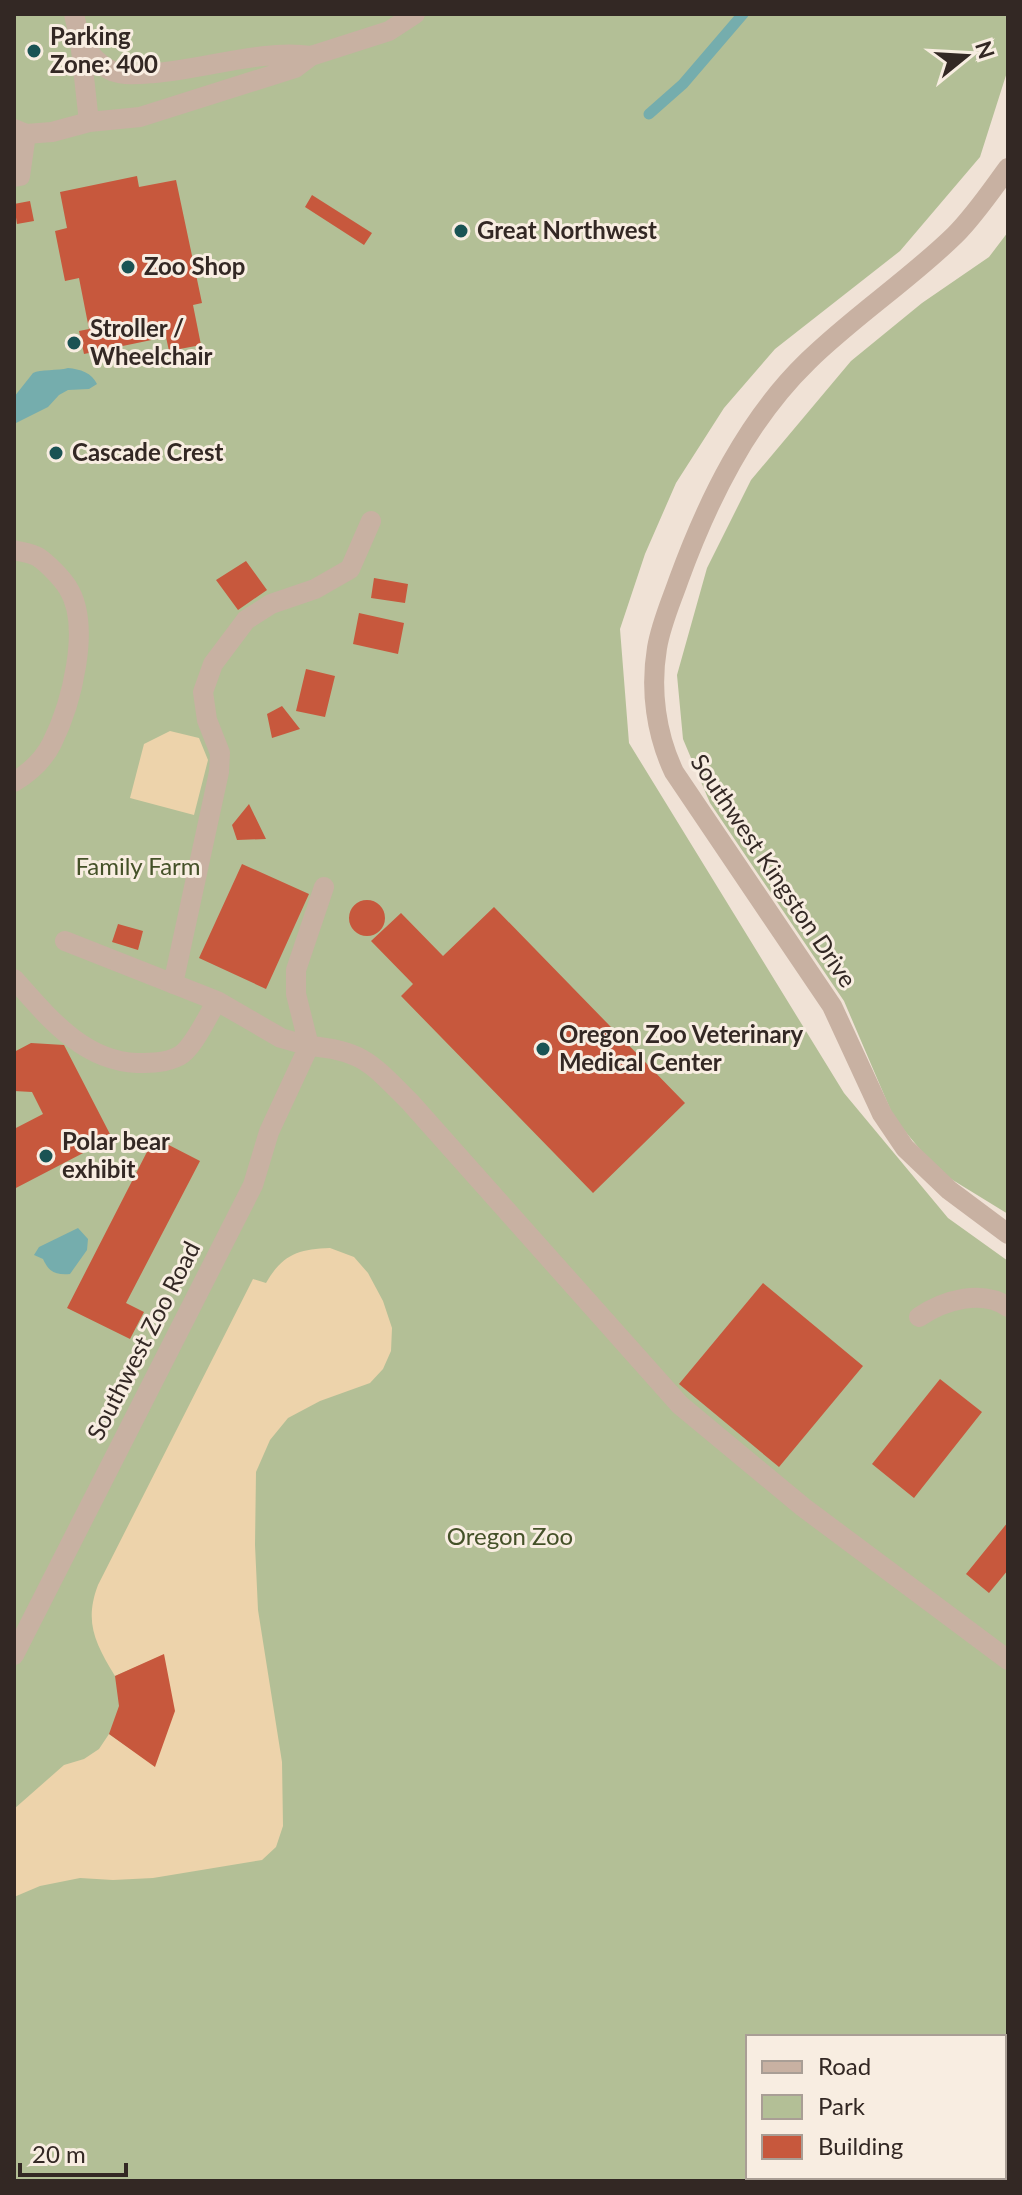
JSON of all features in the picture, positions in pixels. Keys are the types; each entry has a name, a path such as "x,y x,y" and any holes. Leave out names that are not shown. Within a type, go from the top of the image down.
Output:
{"street":[{"path":"74,14 89,122"},
{"path":"14,177 20,176 20,132 52,132 89,122 140,117 295,68 311,56 389,31 415,14"},
{"path":"80,41 97,61 111,70 132,75 288,52 311,56"},
{"name":"Southwest Kingston Drive","path":"1008,168 956,234 808,361 773,399 720,484 690,548 662,626 655,676 659,730 674,772 832,1006 882,1114 905,1148 949,1190 1008,1234"},
{"path":"173,984 219,772 220,753 207,720 204,683 213,664 246,620 271,604 315,589 350,569 371,521"},
{"path":"14,550 37,556 68,588 77,617 79,637 77,661 51,744 28,774 14,782"},
{"path":"309,1046 296,994 296,970 324,887"},
{"path":"65,941 217,1001 281,1038 309,1046 339,1048 371,1063 410,1102 680,1405 803,1507 1008,1660"},
{"path":"14,979 71,1038 95,1054 119,1063 154,1064 181,1056 199,1033 217,1001"},
{"name":"Southwest Zoo Road","path":"14,1655 253,1185 269,1132 309,1046"},
{"path":"919,1317 936,1305 962,1299 997,1299 1008,1307"}],"green space":[{"name":"Oregon Zoo","path":"14,14 1008,14 1008,69 980,157 900,251 775,349 724,408 676,483 645,554 620,629 629,743 844,1093 948,1218 1008,1261 1008,2181 14,2181"},
{"path":"1008,232 1008,1214 938,1171 894,1118 844,1001 710,803 683,739 677,675 707,568 751,480 851,361 922,303 989,257"}],"sand":[{"name":"Family Farm","path":"170,731 199,738 208,760 194,815 130,798 144,744"},
{"path":"330,1248 354,1257 368,1273 383,1301 392,1328 391,1351 383,1369 370,1383 320,1401 288,1418 270,1440 256,1472 258,1610 282,1762 283,1826 276,1847 262,1860 153,1878 80,1878 40,1886 14,1897 14,1809 64,1765 84,1759 99,1749 109,1734 155,1766 163,1655 115,1676 94,1632 92,1610 98,1585 253,1279 266,1283 278,1266 292,1255"}],"water":[{"path":"68,368 85,372 97,384 89,389 68,390 48,407 14,424 14,397 33,373"},
{"path":"78,1228 88,1239 87,1250 70,1274 53,1272 43,1259 34,1255 39,1247"}],"building":[{"name":"Zoo Shop","path":"137,176 139,187 176,180 202,303 193,305 201,345 169,351 166,337 84,354 79,331 89,329 79,278 65,281 55,231 67,228 60,192"},
{"path":"312,195 372,233 364,245 305,207"},
{"path":"30,201 34,221 17,224 14,204"},
{"path":"246,561 267,590 238,610 216,580"},
{"path":"374,578 408,584 405,603 371,598"},
{"path":"359,613 404,623 398,654 353,644"},
{"path":"306,669 335,676 325,717 296,711"},
{"path":"282,706 300,729 272,738 267,714"},
{"path":"249,804 266,839 237,840 232,825"},
{"path":"242,864 309,894 266,989 199,958"},
{"path":"367,900 380,905 385,918 380,931 367,936 354,931 349,918 354,905"},
{"name":"Oregon Zoo Veterinary Medical Center","path":"494,907 685,1103 593,1193 401,996 413,984 371,941 401,913 443,956"},
{"path":"118,924 143,931 138,950 112,942"},
{"path":"31,1043 64,1045 112,1138 14,1189 14,1129 43,1114 32,1092 14,1091 14,1052"},
{"path":"163,1142 200,1161 126,1303 144,1312 130,1339 67,1308 150,1146"},
{"path":"763,1283 863,1366 779,1467 679,1384"},
{"path":"940,1379 982,1412 914,1498 872,1464"},
{"path":"1008,1522 1008,1570 989,1593 966,1574"},
{"path":"164,1654 175,1711 155,1767 109,1734 119,1706 115,1676"}],"waterway":[{"path":"649,114 683,84 743,14"}],"place":[{"name":"Parking Zone: 400","path":"34,51"},
{"name":"Great Northwest","path":"461,231"},
{"name":"Zoo Shop","path":"128,267"},
{"name":"Stroller / Wheelchair","path":"74,343"},
{"name":"Cascade Crest","path":"56,453"},
{"name":"Oregon Zoo Veterinary Medical Center","path":"543,1049"},
{"name":"Polar bear exhibit","path":"46,1156"}]}
